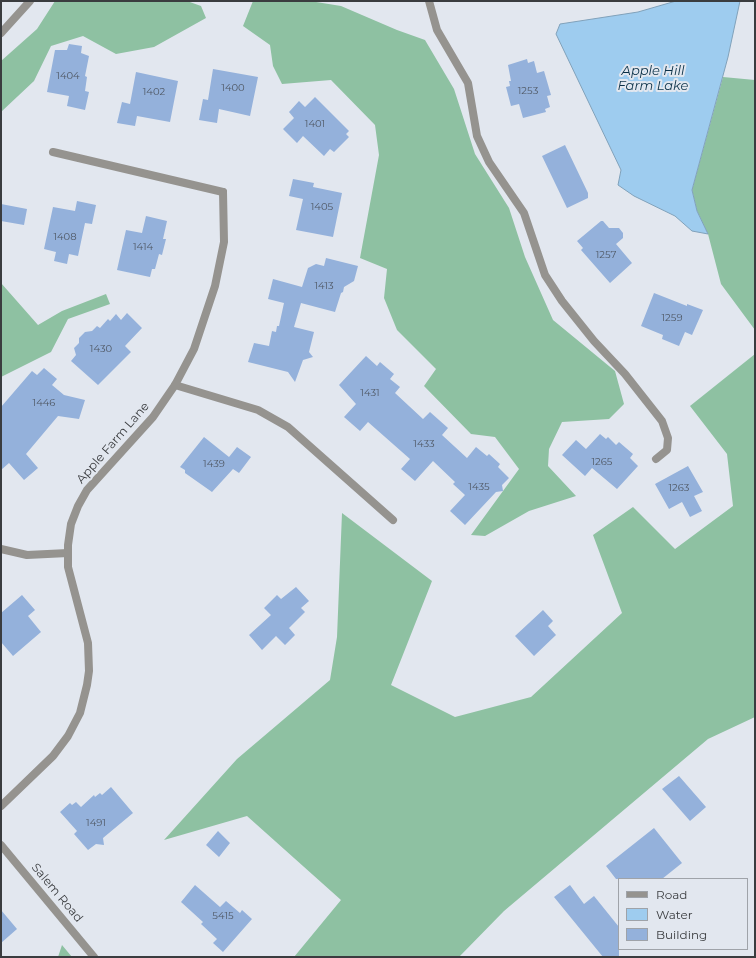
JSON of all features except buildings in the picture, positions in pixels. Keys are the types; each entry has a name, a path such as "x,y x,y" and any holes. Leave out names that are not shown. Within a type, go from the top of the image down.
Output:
{"street":[{"path":"1,33 30,1"},
{"path":"429,1 437,30 468,83 477,136 489,162 524,213 545,275 562,301 585,330 625,374 662,422 668,438 667,450 656,459"},
{"name":"Apple Farm Lane","path":"1,806 53,756 68,736 84,699 89,671 88,643 70,578 68,553 71,524 78,506 87,490 148,423 175,385 202,329 216,286 224,242 223,192 53,152"},
{"path":"175,385 258,410 288,427 393,520"},
{"path":"1,549 27,555 68,553"},
{"name":"Salem Road","path":"1,845 94,957"}],"green space":[{"path":"55,1 187,1 201,6 206,18 154,47 116,54 83,36 51,46 34,81 1,112 1,61 37,29"},
{"path":"253,1 310,1 341,6 397,30 425,40 454,89 475,154 509,208 525,257 553,320 615,371 624,404 609,419 562,422 549,449 548,466 576,496 529,511 485,536 471,535 519,469 495,437 471,434 424,386 436,369 397,330 384,298 387,269 360,258 379,155 375,125 331,80 282,84 273,66 270,45 243,26"},
{"path":"723,77 755,80 755,330 721,284 708,234 697,211 692,190"},
{"path":"1,283 38,325 62,311 106,294 110,304 68,319 51,352 1,377"},
{"path":"755,354 755,717 708,739 504,911 459,957 294,957 341,900 247,816 164,840 237,759 330,680 337,637 342,513 432,581 391,685 455,717 531,697 622,613 593,535 633,507 675,549 733,506 727,454 690,406"},
{"path":"62,945 72,957 58,957"}],"water":[{"name":"Apple Hill Farm Lake","path":"676,1 740,1 728,57 692,190 697,211 708,234 692,231 675,216 634,196 618,185 621,170 556,34 560,24 638,12"}]}
